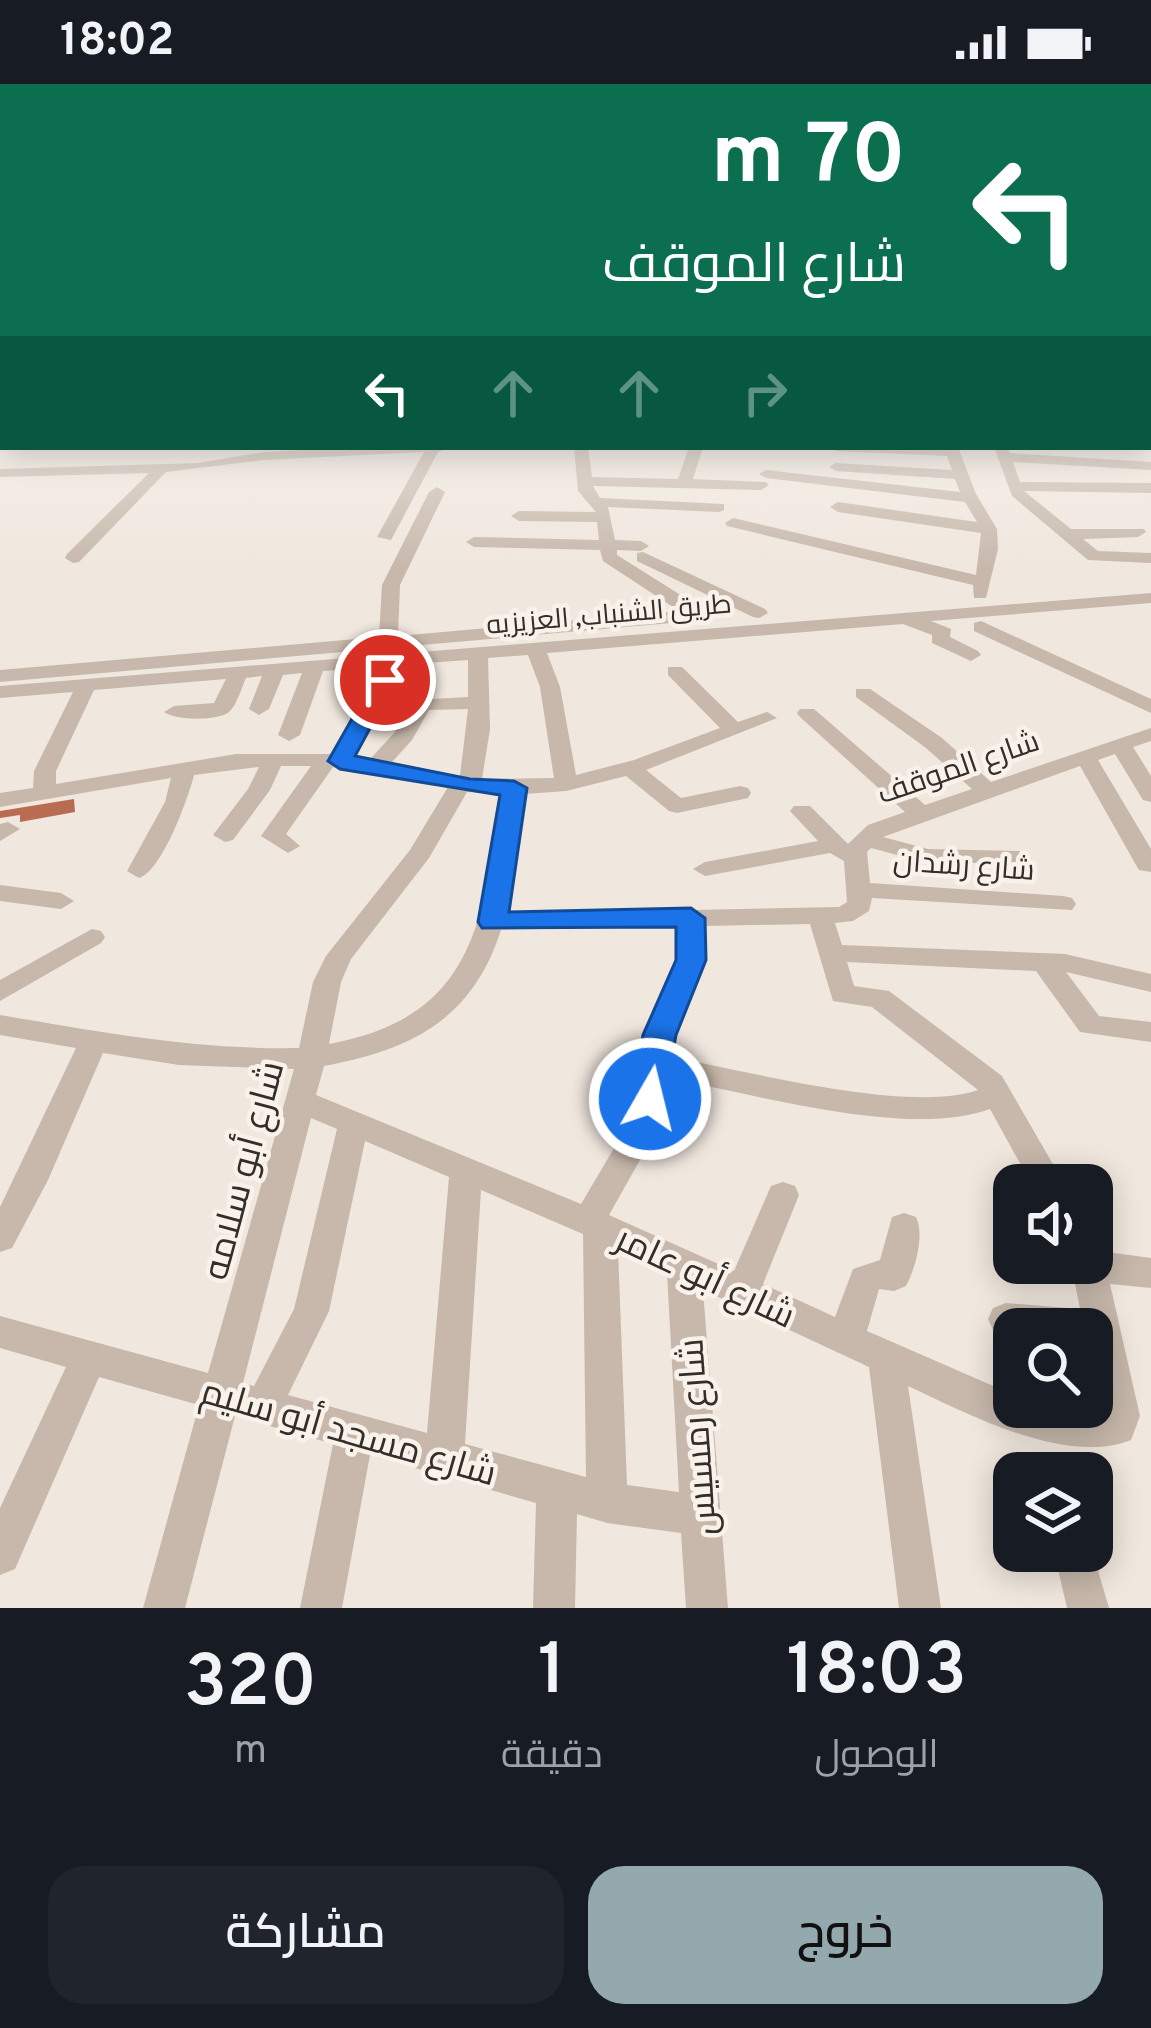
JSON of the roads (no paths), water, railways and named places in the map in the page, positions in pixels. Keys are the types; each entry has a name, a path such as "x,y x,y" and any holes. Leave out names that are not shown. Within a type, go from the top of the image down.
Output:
{"street":[{"path":"0,473 162,468 318,450"},
{"path":"385,537 423,450"},
{"path":"581,450 584,481 600,510 614,564 706,623"},
{"path":"685,481 695,450"},
{"path":"733,523 981,588 990,550 989,529 952,450"},
{"path":"1151,466 1003,452 1013,486 1034,510 1098,558 1151,558"},
{"path":"74,558 162,468"},
{"path":"584,481 685,481 765,473 961,475"},
{"path":"765,473 971,498"},
{"path":"1013,486 1151,488"},
{"path":"289,846 273,836 375,706 390,651 392,585 436,492"},
{"path":"519,517 719,507"},
{"path":"838,507 989,529"},
{"path":"1072,534 1138,532"},
{"path":"474,542 642,551 759,613"},
{"name":"طريق الشنباب, العزيزيه","path":"706,623 981,588 1151,583"},
{"name":"طريق الشنباب, العزيزيه","path":"0,676 390,651 706,623 1151,598"},
{"path":"897,615 945,633 939,638 971,655"},
{"path":"981,627 1151,707"},
{"name":"طريق الشنباب, العزيزيه","path":"0,692 315,666 390,651 535,648 628,630"},
{"path":"535,648 550,686 566,784"},
{"path":"466,785 480,703 478,652"},
{"path":"290,735 315,666"},
{"path":"259,709 274,669"},
{"path":"675,670 734,730"},
{"path":"174,712 222,709 239,672"},
{"path":"44,792 45,771 87,685"},
{"path":"863,693 934,743 987,790"},
{"path":"377,765 404,735 422,704 480,703"},
{"path":"807,713 918,811"},
{"path":"0,800 273,760 377,765 466,785 566,784 630,768 767,718"},
{"name":"شارع الموقف","path":"857,877 863,839 918,811 1151,734"},
{"path":"1121,745 1151,795"},
{"path":"1086,758 1148,865"},
{"path":"225,835 260,790 273,760"},
{"path":"630,768 682,807 740,793"},
{"path":"139,871 176,802 184,770"},
{"name":"شارع أبو سلامه","path":"164,1608 311,1059 327,982 338,956 420,853 466,785"},
{"path":"0,1025 225,1060 311,1059 374,1045 427,1018 464,982 493,922 514,788"},
{"path":"493,922 844,915 860,905 857,877 802,811"},
{"path":"863,839 927,856 1020,858"},
{"path":"705,869 835,845"},
{"name":"شارع رشدان","path":"857,877 1063,904"},
{"path":"0,893 62,902"},
{"path":"820,915 843,994 882,1000 1000,1094 1038,1164"},
{"path":"607,1503 594,1224 638,1135 659,1035 691,960 691,918"},
{"path":"0,992 92,937"},
{"path":"831,952 1044,962 1151,983"},
{"path":"1044,962 1090,1025 1151,1032"},
{"path":"0,1238 32,1180 95,1040"},
{"path":"656,1065 898,1109 962,1108 1000,1094"},
{"name":"شارع أبو عامر","path":"300,1101 594,1224 993,1407"},
{"path":"262,1407 310,1311 354,1124"},
{"path":"444,1460 466,1170"},
{"path":"742,1292 782,1195"},
{"path":"846,1341 866,1279 874,1274 894,1276 904,1227"},
{"name":"شارع رمسيس","path":"684,1265 707,1608"},
{"path":"1113,1269 1151,1274"},
{"name":"شارع مسجد أبو سليم","path":"0,1332 607,1503 701,1515"},
{"path":"0,1555 88,1358"},
{"path":"886,1359 920,1608"},
{"name":"شارع أبو عامر","path":"1113,1379 1121,1416 1113,1427"},
{"path":"321,1608 354,1434"},
{"path":"554,1608 557,1489"},
{"path":"1080,1572 1088,1608"}]}
